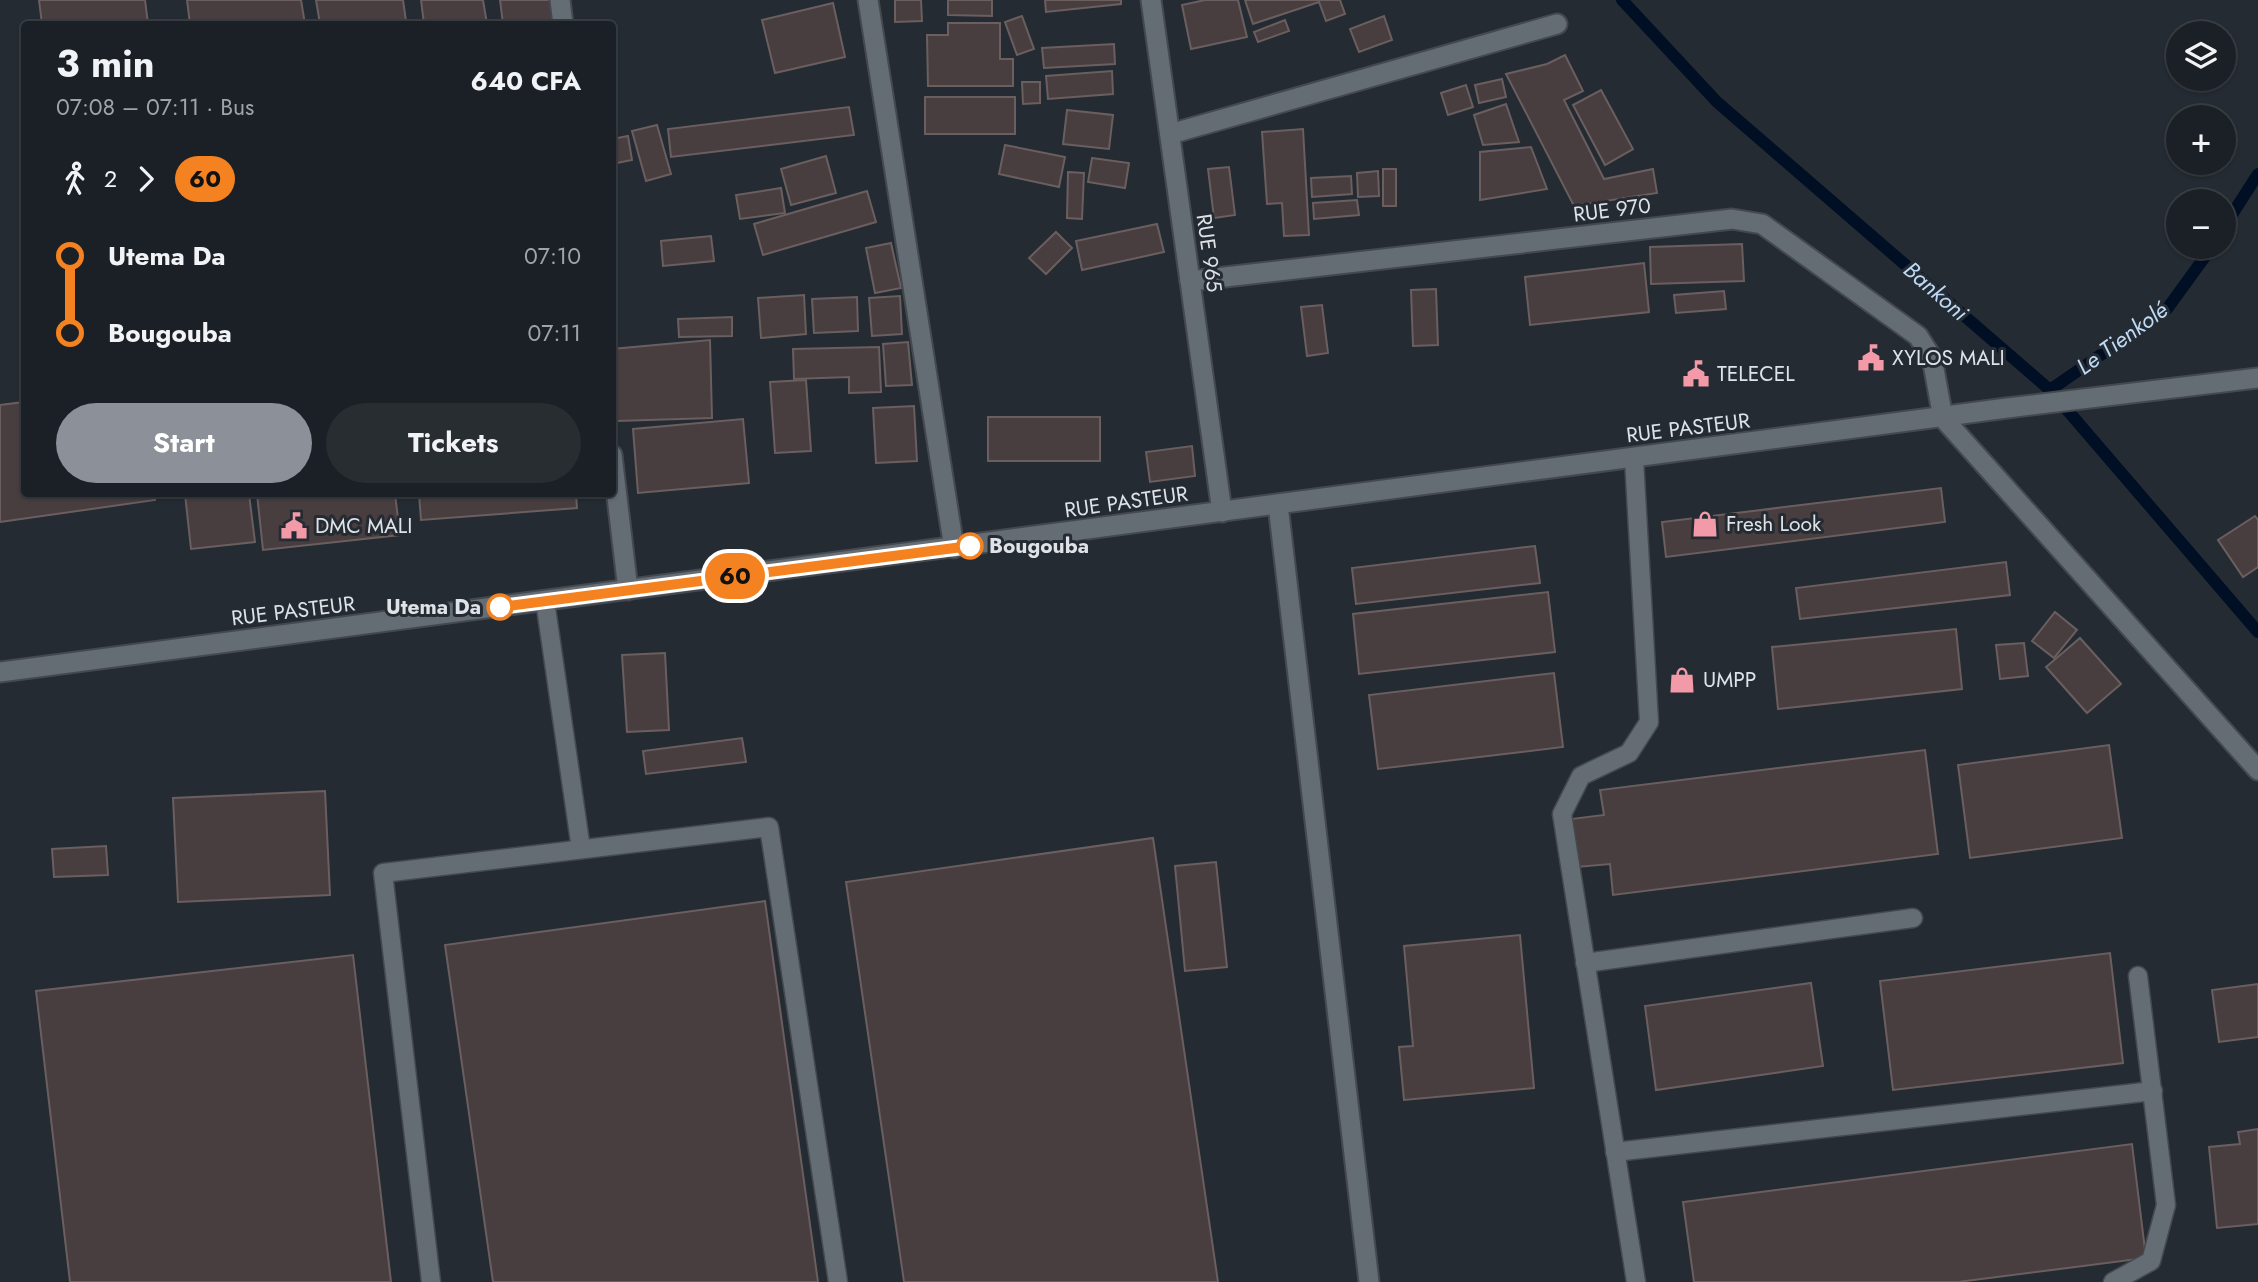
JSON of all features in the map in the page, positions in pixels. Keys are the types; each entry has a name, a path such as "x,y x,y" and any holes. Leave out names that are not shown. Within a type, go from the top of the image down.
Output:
{"street":[{"path":"560,0 563,21"},
{"path":"868,0 954,548"},
{"name":"RUE 965","path":"1151,0 1223,512"},
{"path":"1170,134 1557,24"},
{"name":"RUE 970","path":"1190,281 1732,219 1752,222 1762,224 1918,336 1932,358 1943,418"},
{"name":"RUE PASTEUR","path":"0,672 2007,408 2258,378"},
{"path":"1943,418 2258,769"},
{"path":"616,489 628,590"},
{"path":"1278,505 1369,1282"}],"lane":[{"path":"1634,458 1649,722 1629,753 1581,776 1562,814 1636,1282"},
{"path":"545,601 581,849"},
{"path":"431,1282 383,873 769,827 838,1282"},
{"path":"1585,963 1913,918"},
{"path":"2113,1282 2151,1261 2166,1205 2138,976"},
{"path":"1615,1152 2152,1091"}],"building":[{"path":"39,0 145,0 148,21 42,21"},
{"path":"187,0 301,0 304,21 190,21"},
{"path":"316,0 403,0 406,21 320,21"},
{"path":"421,0 483,0 486,21 424,21"},
{"path":"500,0 569,0 572,21 503,21"},
{"path":"895,0 921,0 922,21 895,22"},
{"path":"948,0 992,0 992,16 948,15"},
{"path":"1045,0 1121,0 1121,4 1046,12"},
{"path":"1205,0 1238,0 1247,37 1191,49 1182,5"},
{"path":"1245,0 1340,0 1345,14 1326,21 1319,2 1253,24"},
{"path":"833,3 845,57 775,73 762,20"},
{"path":"1022,16 1034,49 1017,55 1005,22"},
{"path":"1384,16 1392,40 1359,52 1350,29"},
{"path":"1285,20 1289,31 1258,42 1254,32"},
{"path":"948,23 1000,23 1000,59 1013,59 1013,86 928,86 927,35 948,35"},
{"path":"1114,44 1115,64 1044,68 1042,48"},
{"path":"1565,55 1583,91 1564,100 1604,179 1653,169 1657,193 1574,206 1506,74 1547,64"},
{"path":"1112,71 1113,94 1048,99 1046,76"},
{"path":"1502,79 1506,97 1479,103 1475,85"},
{"path":"1022,82 1040,82 1040,103 1023,104"},
{"path":"1466,85 1473,107 1448,115 1441,93"},
{"path":"1601,90 1633,149 1605,165 1573,105"},
{"path":"925,97 1015,97 1015,134 925,134"},
{"path":"1506,104 1519,142 1483,145 1474,115"},
{"path":"849,107 854,135 671,157 668,129"},
{"path":"1067,110 1113,115 1109,149 1063,144"},
{"path":"657,125 671,174 646,181 632,131"},
{"path":"1303,129 1309,235 1284,236 1282,203 1267,204 1262,132"},
{"path":"628,136 632,160 616,163 616,138"},
{"path":"1005,145 1065,157 1059,187 999,174"},
{"path":"1531,147 1547,189 1480,200 1480,152"},
{"path":"826,156 836,193 791,205 781,169"},
{"path":"1092,158 1129,163 1125,188 1088,182"},
{"path":"1229,167 1235,215 1214,218 1208,169"},
{"path":"1383,169 1396,169 1396,206 1383,206"},
{"path":"1378,171 1379,196 1358,197 1357,173"},
{"path":"1068,172 1084,173 1082,219 1067,218"},
{"path":"1351,176 1352,194 1312,197 1311,178"},
{"path":"781,188 785,213 740,219 736,195"},
{"path":"867,191 876,222 763,255 754,224"},
{"path":"1357,200 1359,215 1314,219 1313,203"},
{"path":"1157,224 1164,252 1082,270 1076,241"},
{"path":"1056,232 1072,248 1046,274 1029,258"},
{"path":"711,236 714,261 663,266 661,241"},
{"path":"891,243 901,288 875,293 866,248"},
{"path":"1742,244 1744,281 1651,284 1650,247"},
{"path":"1644,263 1649,312 1530,325 1525,277"},
{"path":"1436,289 1438,345 1413,346 1411,290"},
{"path":"1724,291 1726,309 1676,313 1674,295"},
{"path":"804,295 806,334 761,338 758,298"},
{"path":"900,296 902,334 872,336 869,298"},
{"path":"857,297 858,331 814,333 812,299"},
{"path":"1322,305 1328,353 1307,356 1301,307"},
{"path":"732,317 732,336 679,337 678,319"},
{"path":"710,340 712,418 617,421 616,349"},
{"path":"908,342 912,385 886,386 883,344"},
{"path":"879,347 881,392 849,393 849,377 794,379 793,349"},
{"path":"806,380 811,451 775,453 770,382"},
{"path":"21,402 21,497 154,497 155,500 0,522 0,405"},
{"path":"914,406 917,461 876,463 873,408"},
{"path":"988,417 1100,417 1100,461 988,461"},
{"path":"743,419 749,483 638,493 633,429"},
{"path":"1192,446 1195,476 1150,482 1146,452"},
{"path":"1941,488 1945,522 1666,557 1662,522"},
{"path":"185,497 249,497 255,542 191,549"},
{"path":"257,497 395,497 400,535 263,550"},
{"path":"419,497 576,497 577,508 421,520"},
{"path":"2255,516 2258,520 2258,567 2243,577 2218,540"},
{"path":"1535,546 1540,583 1356,604 1352,568"},
{"path":"2006,562 2010,595 1800,619 1796,588"},
{"path":"1548,592 1555,652 1359,674 1353,614"},
{"path":"2055,612 2077,630 2054,658 2032,641"},
{"path":"1956,629 1962,689 1778,709 1772,647"},
{"path":"2080,638 2121,684 2087,713 2046,667"},
{"path":"2024,643 2028,676 2000,679 1996,645"},
{"path":"665,653 669,730 627,732 622,655"},
{"path":"1554,673 1563,747 1378,769 1369,695"},
{"path":"742,738 746,762 646,774 643,751"},
{"path":"2109,745 2122,838 1970,858 1958,765"},
{"path":"1925,750 1938,854 1613,895 1610,864 1577,867 1571,819 1604,815 1600,790"},
{"path":"325,791 330,895 178,902 173,798"},
{"path":"1153,838 1218,1282 904,1282 846,882"},
{"path":"106,846 108,875 54,877 52,849"},
{"path":"1216,862 1227,967 1185,971 1175,866"},
{"path":"765,901 818,1282 493,1282 445,945"},
{"path":"1520,935 1534,1088 1404,1100 1399,1047 1413,1046 1404,946"},
{"path":"2110,953 2123,1063 1893,1090 1880,981"},
{"path":"353,955 391,1282 70,1282 36,991"},
{"path":"1811,983 1823,1066 1656,1090 1645,1006"},
{"path":"2258,984 2258,1037 2219,1042 2212,990"},
{"path":"2258,1129 2258,1224 2217,1228 2209,1147 2240,1144 2238,1132"},
{"path":"2132,1144 2146,1258 1958,1282 1694,1282 1683,1202"}],"waterway":[{"name":"Bankoni","path":"1622,0 1717,102 2050,390 2258,632"},
{"name":"Le Tienkolé","path":"2236,208 2258,174"},
{"name":"Le Tienkolé","path":"2050,390 2167,309 2203,259"}],"bus line":[{"name":"60","path":"500,607 970,546"}],"place":[{"name":"XYLOS MALI","path":"1871,358"},
{"name":"TELECEL","path":"1696,374"},
{"name":"Fresh Look","path":"1705,524"},
{"name":"DMC MALI","path":"294,526"},
{"name":"Bougouba","path":"970,546"},
{"name":"Utema Da","path":"500,607"},
{"name":"UMPP","path":"1682,680"}]}
